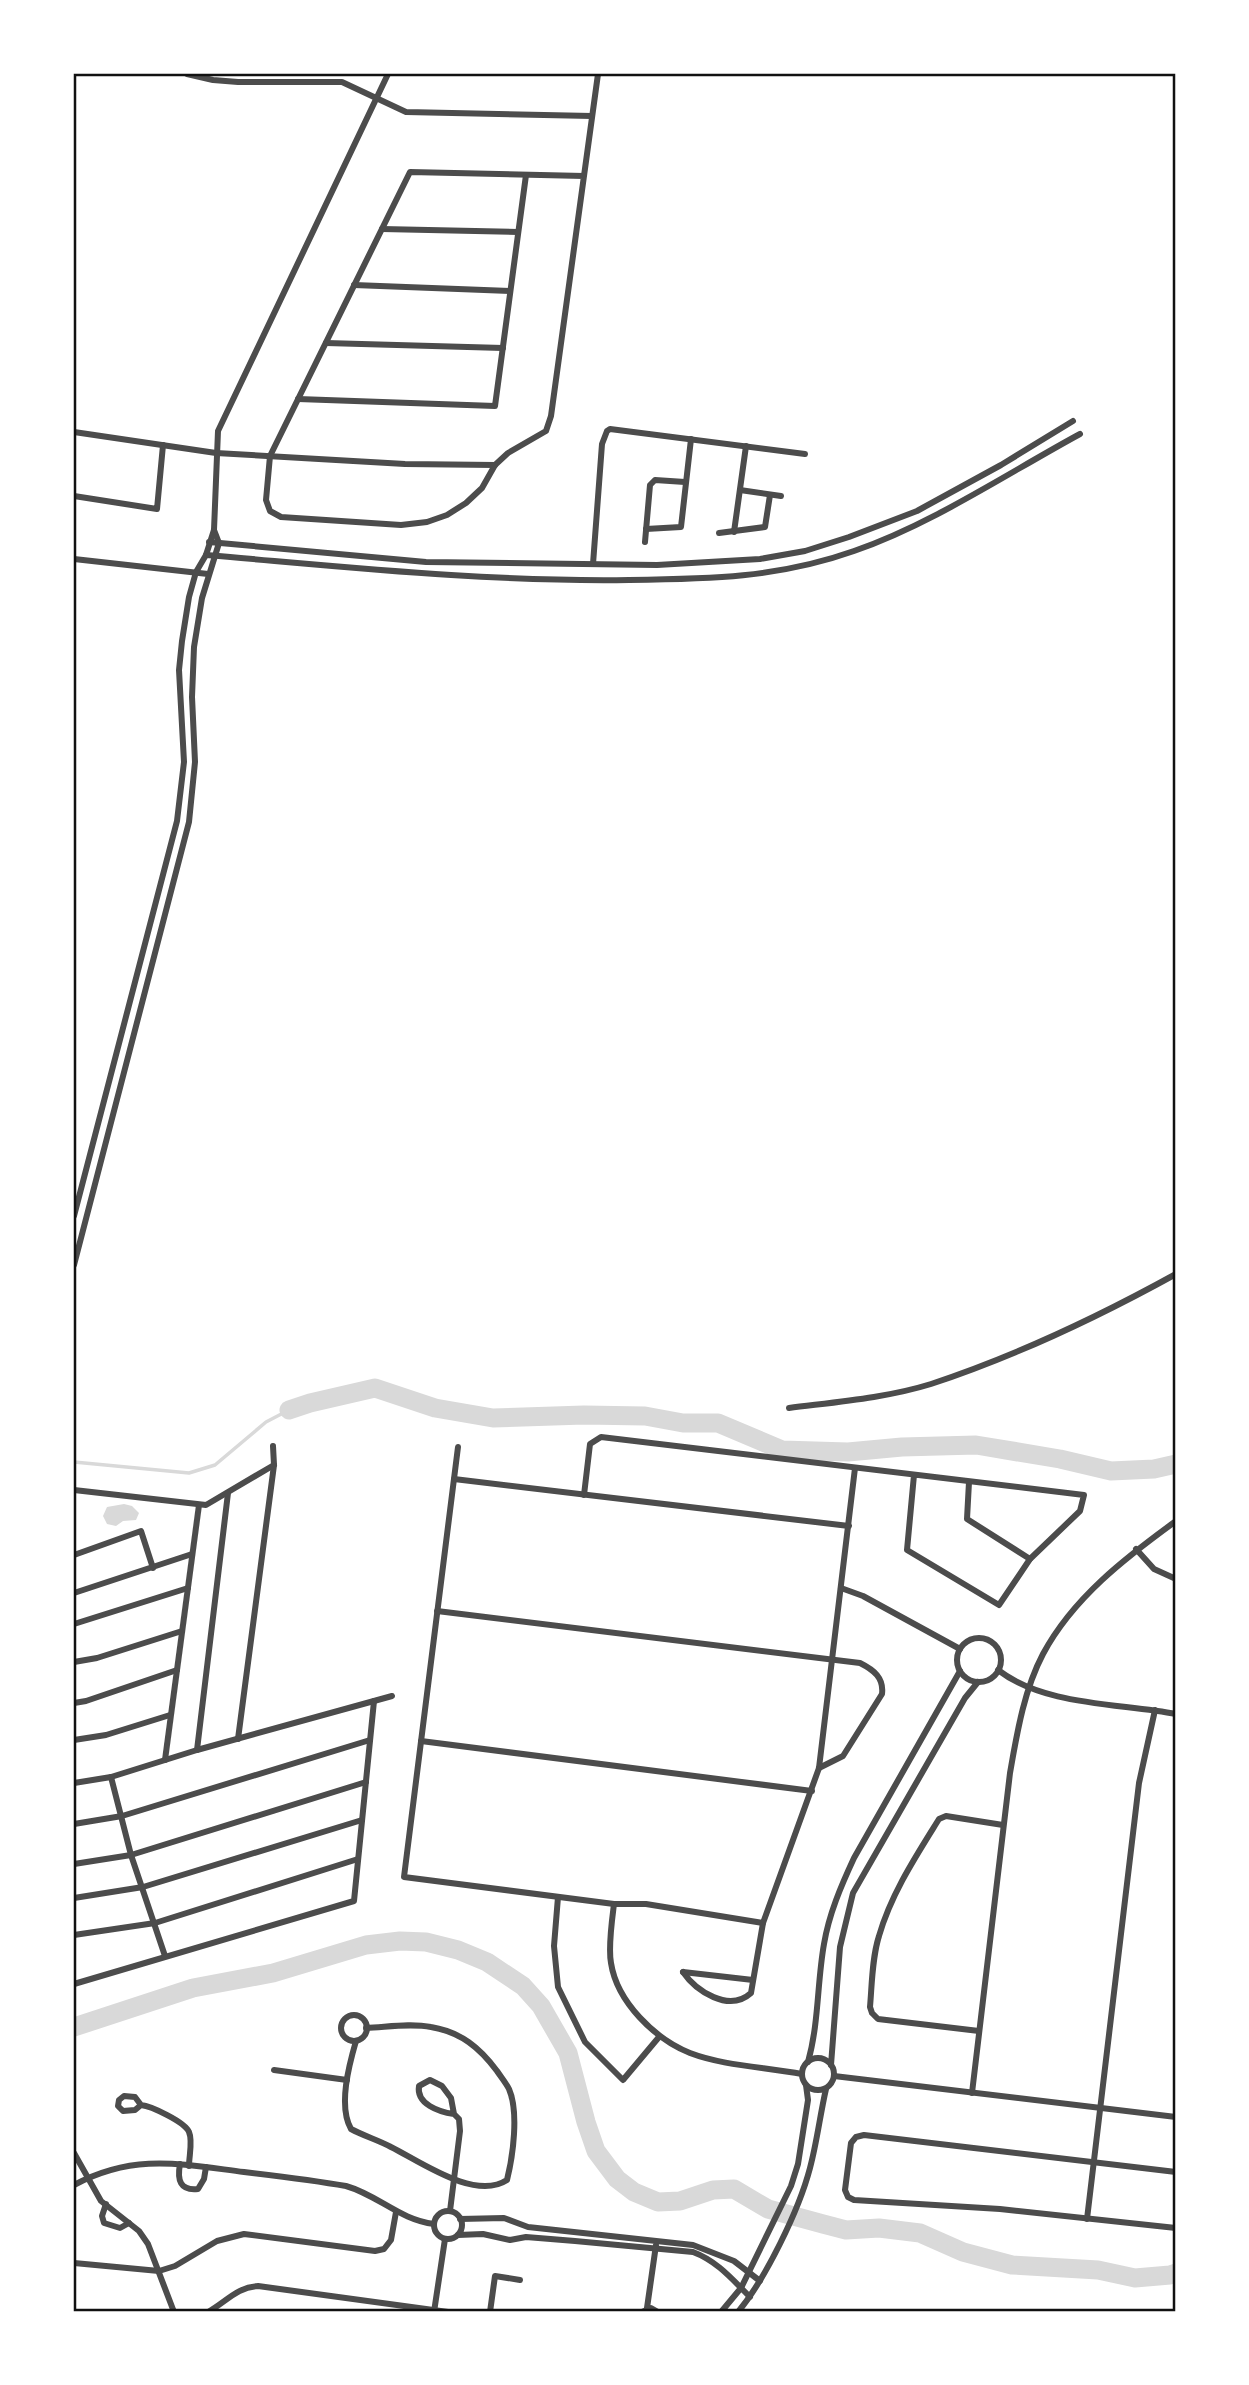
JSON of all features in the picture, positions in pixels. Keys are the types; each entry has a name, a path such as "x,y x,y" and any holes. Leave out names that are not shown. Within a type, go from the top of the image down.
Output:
{"street":[{"path":"187,74 238,82 342,82 406,112 592,116"},
{"path":"74,1216 177,821 184,762 179,670 190,597 214,530 218,431 388,74"},
{"path":"584,176 410,172 270,456 266,500 270,511 275,515 401,525 427,522 447,515 466,503 482,488 495,465 508,453 546,431 549,424 584,176 598,74"},
{"path":"298,399 495,406 526,175"},
{"path":"382,229 518,232"},
{"path":"355,285 510,291"},
{"path":"326,343 503,348"},
{"path":"209,542 426,562 657,565 760,559 805,551 917,511 1001,465 1073,421"},
{"path":"593,564 602,444 607,431 613,429 805,454"},
{"path":"74,432 216,453 405,464 495,465"},
{"path":"206,555 395,573 592,580 762,575 810,565 856,551 923,521 1080,434"},
{"path":"646,529 681,527 691,439"},
{"path":"74,496 157,509 163,445"},
{"path":"734,532 746,446"},
{"path":"645,542 652,482 660,479 685,482"},
{"path":"740,490 781,496"},
{"path":"719,533 765,527 770,495"},
{"path":"74,1265 189,822 195,762 192,697 194,647 208,574 219,543 214,530"},
{"path":"805,551 810,565"},
{"path":"74,559 208,574"},
{"path":"789,1408 876,1397 930,1384 1000,1358 1105,1313 1175,1274"},
{"path":"584,1495 590,1444 601,1437 1084,1495 1080,1511 1030,1559 999,1605 907,1550 914,1475"},
{"path":"238,1739 274,1465 274,1446"},
{"path":"458,1447 404,1877 614,1904 646,1905 763,1923"},
{"path":"74,1490 199,1505 211,1504 274,1465"},
{"path":"753,1980 683,1972 692,1985 710,1996 731,2001 745,1998 751,1993 763,1923 819,1768 856,1468"},
{"path":"454,1479 849,1526"},
{"path":"969,1482 967,1519 1030,1559"},
{"path":"197,1750 229,1493"},
{"path":"165,1759 199,1505"},
{"path":"972,2093 1003,1825 1018,1727 1042,1655 1065,1619 1091,1591 1136,1549 1175,1521"},
{"path":"74,1555 141,1531 153,1567"},
{"path":"1136,1549 1154,1569 1175,1579"},
{"path":"74,1592 192,1554"},
{"path":"74,1624 188,1588"},
{"path":"841,1588 863,1596 960,1648"},
{"path":"438,1611 860,1663 873,1670 880,1679 882,1694 843,1756 819,1768"},
{"path":"74,1662 97,1658 182,1631"},
{"path":"979,1638 993,1643 1000,1656 998,1670 990,1679 978,1682 967,1679 960,1671 957,1659 960,1648 971,1639 979,1638"},
{"path":"74,1703 177,1670"},
{"path":"998,1670 1030,1689 1053,1695 1175,1714"},
{"path":"721,2312 741,2288 767,2239 798,2164 808,2100 802,2074 814,2041 824,1945 831,1913 841,1886 860,1846 960,1671"},
{"path":"738,2312 760,2281 778,2246 803,2192 814,2152 826,2089 834,2076 831,2065 840,1947 853,1893 965,1698 978,1682"},
{"path":"74,1783 111,1777 165,1759 392,1696"},
{"path":"74,1984 354,1900 374,1701"},
{"path":"1087,2219 1139,1783 1155,1710"},
{"path":"74,1740 106,1735 170,1716"},
{"path":"74,1824 122,1816 370,1740"},
{"path":"421,1741 811,1791"},
{"path":"111,1777 131,1855 166,1956"},
{"path":"74,1864 131,1855 366,1783"},
{"path":"979,2031 878,2019 872,2014 870,2007 875,1959 878,1938 891,1902 939,1819 946,1816 1003,1825"},
{"path":"74,1898 143,1887 362,1820"},
{"path":"74,1935 155,1923 358,1858"},
{"path":"558,1897 554,1946 558,1987 585,2042 623,2080 659,2037"},
{"path":"614,1904 611,1963 625,2001 659,2037 707,2058 802,2074"},
{"path":"353,2015 361,2017 366,2028 362,2038 356,2041 348,2040 342,2034 341,2026 345,2018 353,2015"},
{"path":"356,2041 347,2080 347,2118 351,2129 454,2181 488,2186 499,2185 507,2180 514,2115 509,2088 486,2054 449,2032 423,2026 366,2028"},
{"path":"808,2062 818,2058 831,2065"},
{"path":"274,2070 347,2080"},
{"path":"834,2076 1175,2117"},
{"path":"450,2211 460,2131 459,2119 454,2114 440,2111 422,2100 419,2086 430,2080 442,2086 451,2098 454,2114"},
{"path":"806,2085 815,2090 826,2089"},
{"path":"141,2105 151,2106 187,2128 191,2140 189,2166"},
{"path":"1175,2172 864,2135 856,2137 851,2143 845,2190 848,2197 854,2200 1000,2209 1175,2228"},
{"path":"74,2152 101,2201 139,2231 148,2244 174,2312"},
{"path":"74,2185 120,2167 162,2162 346,2186 367,2194 396,2212 434,2224"},
{"path":"180,2164 179,2181 190,2190 198,2189 204,2179 206,2167"},
{"path":"106,2204 102,2216 104,2223 114,2228 129,2223"},
{"path":"450,2211 460,2219 462,2227 458,2235 452,2239 444,2239 437,2234 434,2224 441,2213 450,2211"},
{"path":"74,2263 159,2271 175,2266 217,2241 244,2234 384,2249 391,2240 396,2212"},
{"path":"460,2219 504,2218 528,2227 657,2244 693,2252 705,2256 721,2267 750,2297"},
{"path":"575,2241 576,2232"},
{"path":"458,2235 483,2234 510,2240 526,2237 693,2245 734,2261 760,2281"},
{"path":"435,2311 444,2239"},
{"path":"657,2244 644,2310 654,2309 658,2312"},
{"path":"490,2312 495,2276 520,2280"},
{"path":"208,2312 236,2292 258,2286 448,2312"}],"shaded area":[{"path":"124,1504 132,1506 139,1513 136,1520 123,1521 116,1526 107,1524 103,1516 107,1507"}],"waterway":[{"path":"289,1410 375,1388 435,1408 493,1418 645,1416 683,1423 718,1423 782,1450 848,1452 976,1445 1060,1459 1111,1471 1154,1469 1176,1464"},
{"path":"74,1462 189,1473 215,1465 266,1422 289,1410"},
{"path":"74,2027 193,1988 273,1973 366,1945 400,1941 426,1942 458,1950 487,1962 523,1986 541,2006 568,2053 596,2151 617,2179 634,2192 658,2202 680,2201 713,2190 734,2189 768,2209 846,2230 879,2228 920,2233 963,2252 1012,2265 1098,2270 1135,2278 1176,2273"}]}
